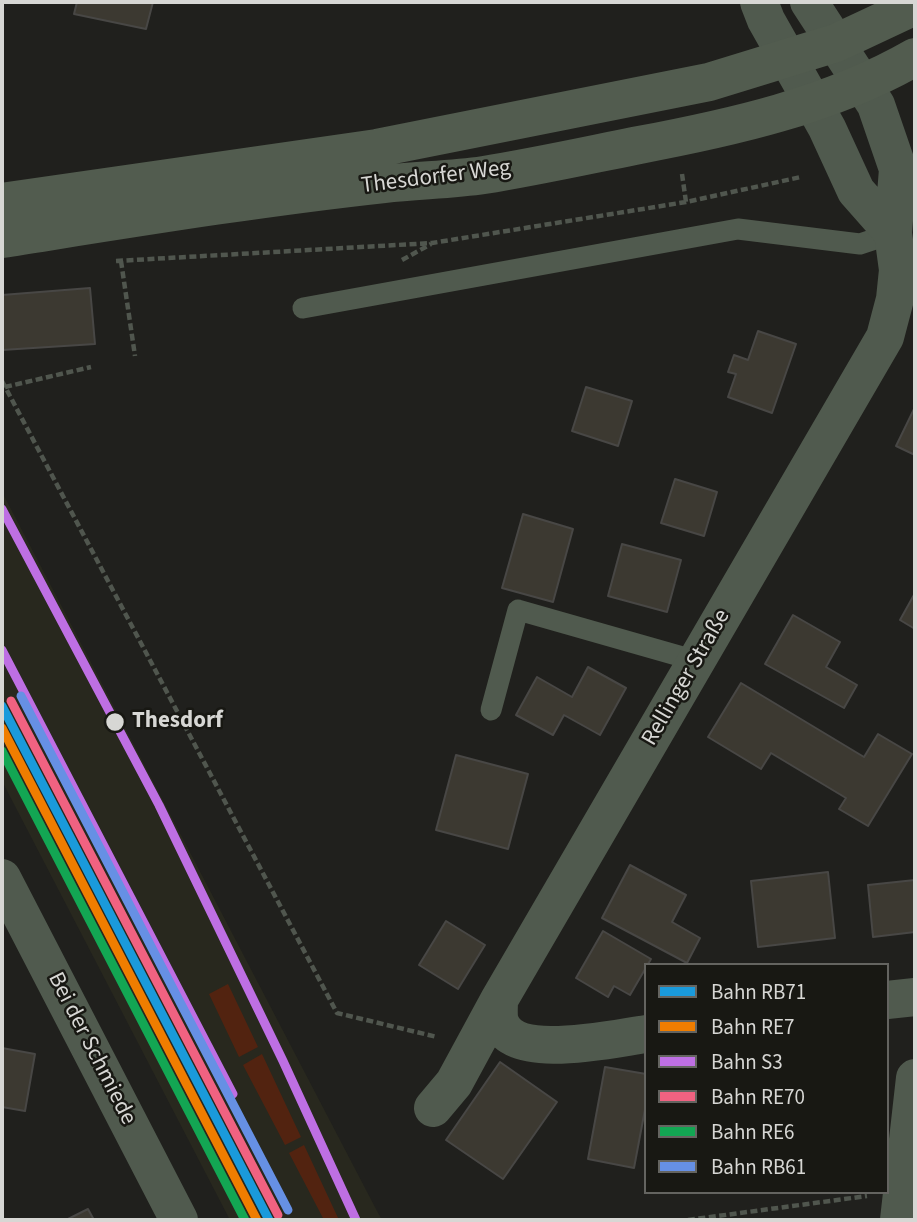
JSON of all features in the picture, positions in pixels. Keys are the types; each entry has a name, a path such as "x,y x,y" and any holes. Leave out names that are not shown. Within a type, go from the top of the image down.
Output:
{"street":[{"path":"759,2 786,58 827,128 856,191 904,227"},
{"name":"Rellinger Straße","path":"433,1108 454,1083 499,1000 885,337 895,299 904,227 898,169 876,105 809,2"},
{"path":"836,43 915,6"},
{"name":"Thesdorfer Weg","path":"2,202 377,148 709,82 836,43"},
{"path":"862,83 915,57"},
{"name":"Thesdorfer Weg","path":"2,239 283,197 384,184 481,176 679,138 757,120 862,83"},
{"name":"Bei der Schmiede","path":"2,878 179,1220"},
{"path":"889,1000 915,996"},
{"path":"499,1000 500,1024 515,1040 541,1045 570,1045 644,1034"},
{"path":"901,1205 915,1078"}],"lane":[{"path":"303,308 738,229 860,244 904,227"},
{"path":"491,710 517,610 697,661"}],"path":[{"path":"681,170 686,202"},
{"path":"107,262 432,243 686,202 801,177"},
{"path":"121,261 135,356"},
{"path":"5,387 91,367"},
{"path":"2,381 337,1013 473,1046"},
{"path":"688,1220 901,1205"}],"shaded area":[{"path":"2,492 382,1220 230,1220 2,781"},
{"path":"228,984 258,1047 239,1057 209,994"},
{"path":"262,1054 301,1137 285,1145 243,1065"},
{"path":"304,1145 339,1220 324,1220 289,1153"}],"building":[{"path":"77,2 153,2 146,29 74,14"},
{"path":"90,288 95,344 2,350 2,295"},
{"path":"758,331 796,344 772,413 728,397 736,374 728,372 734,355 748,360"},
{"path":"586,387 632,401 618,446 572,431"},
{"path":"915,407 915,455 896,446"},
{"path":"675,479 717,492 704,536 661,523"},
{"path":"523,514 573,529 553,602 502,588"},
{"path":"622,544 681,560 667,612 608,596"},
{"path":"915,593 915,629 900,620"},
{"path":"793,615 840,642 826,667 857,685 844,708 765,664"},
{"path":"588,667 626,688 600,735 564,715 553,735 516,715 537,677 572,697"},
{"path":"741,683 864,757 878,734 912,754 868,826 839,809 846,798 771,753 761,769 708,737"},
{"path":"456,755 528,774 508,849 436,830"},
{"path":"630,865 686,895 672,922 700,938 687,963 602,918"},
{"path":"828,872 835,938 758,947 751,881"},
{"path":"915,880 915,932 873,937 868,885"},
{"path":"446,921 485,945 458,989 419,965"},
{"path":"603,931 651,959 649,963 644,963 644,971 630,995 614,986 608,997 576,978"},
{"path":"2,1048 35,1054 25,1111 2,1107"},
{"path":"500,1062 557,1102 503,1179 446,1140"},
{"path":"605,1067 644,1074 644,1115 634,1168 588,1159"},
{"path":"88,1209 94,1220 66,1220"}],"rail line":[{"name":"S3","path":"2,509 159,805 283,1061 356,1220"},
{"name":"S3","path":"2,650 233,1094"},
{"name":"RB61","path":"21,696 288,1210"},
{"name":"RE70","path":"11,701 278,1215"},
{"name":"RB71","path":"2,706 269,1220"},
{"name":"RE7","path":"2,728 257,1220"},
{"name":"RE6","path":"2,751 245,1220"}],"place":[{"name":"Thesdorf","path":"115,722"}]}
